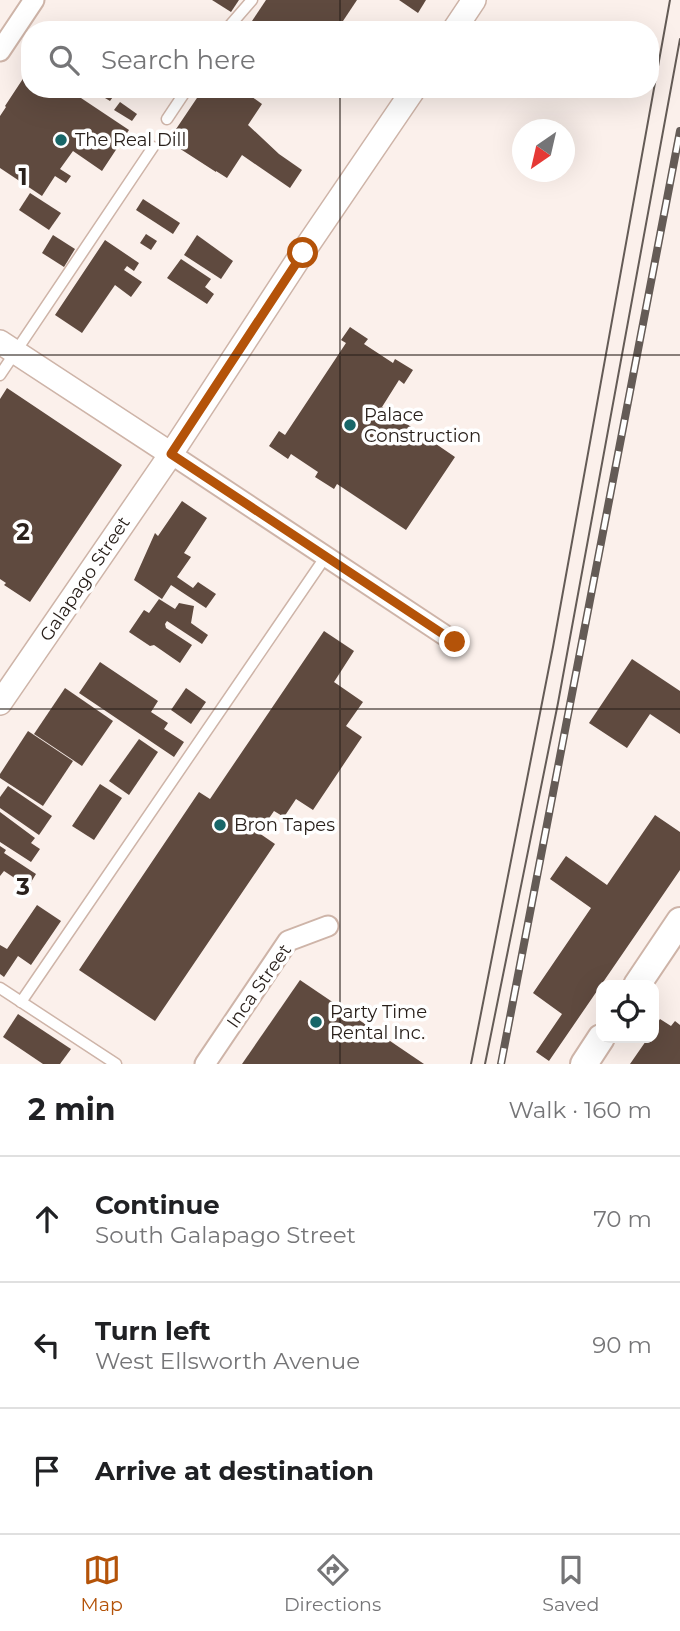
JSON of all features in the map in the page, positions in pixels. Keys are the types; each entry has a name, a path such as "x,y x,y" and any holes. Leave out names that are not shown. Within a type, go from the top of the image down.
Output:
{"main road":[{"path":"640,980 680,920"},
{"path":"584,1064 598,1043"}],"street":[{"path":"0,51 34,0"},
{"path":"460,21 474,0"},
{"name":"Galapago Street","path":"0,703 171,454 408,98"},
{"path":"8,347 455,642"},
{"name":"Inca Street","path":"205,1064 288,940 328,926"}],"lane":[{"path":"234,21 252,0"},
{"path":"167,119 181,98"},
{"path":"0,375 8,347 153,146"},
{"path":"20,1002 326,556"},
{"path":"0,988 116,1064"}],"building":[{"path":"212,0 239,0 231,12"},
{"path":"266,0 357,0 343,21 252,21"},
{"path":"399,0 426,0 418,13"},
{"name":"The Real Dill","path":"21,82 21,98 81,98 129,130 102,171 73,151 60,169 71,176 66,183 55,176 42,196 0,168 0,116"},
{"path":"197,98 254,98 262,104 248,125 279,154 302,170 290,188 242,155 227,178 168,141"},
{"path":"120,102 137,114 132,121 114,110"},
{"path":"30,193 61,213 49,230 19,210"},
{"path":"143,199 180,223 173,234 136,210"},
{"path":"146,234 157,241 151,250 140,243"},
{"path":"53,235 75,249 64,267 42,253"},
{"path":"197,235 233,261 221,279 184,255"},
{"path":"105,240 139,263 134,271 127,266 124,270 142,282 131,297 115,285 82,333 55,315"},
{"path":"181,259 211,279 205,287 214,294 207,304 167,278"},
{"name":"Palace Construction","path":"350,327 368,339 364,344 393,363 395,359 413,370 404,384 399,380 382,407 455,457 406,530 337,484 334,489 315,477 318,472 291,454 288,459 269,446 279,431 285,435 346,343 341,340"},
{"path":"7,388 122,465 30,602 4,585 6,583 0,579 0,399"},
{"path":"182,501 207,518 184,553 191,557 177,577 193,588 198,582 216,594 206,608 171,585 162,599 134,580 155,533 158,536"},
{"path":"159,599 175,609 179,603 194,606 191,623 208,635 202,644 167,621 166,628 192,645 180,663 129,632 144,610 149,613"},
{"name":"Bron Tapes","path":"324,631 354,651 334,682 363,702 346,726 362,737 313,810 296,799 284,817 274,811 259,833 275,844 155,1021 79,970 199,792 210,799"},
{"path":"632,659 680,691 680,734 650,714 627,748 589,723"},
{"path":"100,662 158,701 151,712 168,723 164,729 184,742 174,757 79,693"},
{"path":"65,688 113,721 82,766 34,734"},
{"path":"186,688 206,702 191,724 171,710"},
{"path":"28,731 73,761 43,806 0,778"},
{"path":"139,739 158,752 129,795 109,781"},
{"path":"100,784 122,798 94,840 72,826"},
{"path":"8,786 52,816 39,835 0,808 0,797"},
{"path":"0,812 35,838 31,843 40,849 31,862 0,842"},
{"path":"655,815 680,832 680,870 605,980 596,980 596,992 549,1061 536,1052 562,1014 533,993 591,908 550,879 566,856 607,885"},
{"path":"0,846 6,850 4,853 36,874 28,887 4,871 0,876"},
{"path":"37,905 61,921 31,965 18,956 4,977 0,974 0,945 7,949"},
{"name":"Party Time Rental Inc.","path":"300,980 424,1064 242,1064"},
{"path":"18,1014 71,1049 60,1064 43,1064 3,1037"},
{"path":"659,1020 671,1026 675,1021 680,1025 680,1064 630,1064 645,1043 659,1043"}],"tram line":[{"path":"659,61 670,0"},
{"path":"485,1064 558,703 680,39"},
{"path":"471,1064 553,647 652,98"}],"railway":[{"path":"501,1064 680,131"}],"place":[{"name":"The Real Dill","path":"61,140"},
{"name":"Palace Construction","path":"350,425"},
{"name":"Bron Tapes","path":"220,825"},
{"name":"Party Time Rental Inc.","path":"316,1022"}],"route":[{"path":"303,253 171,454 455,642"}]}
